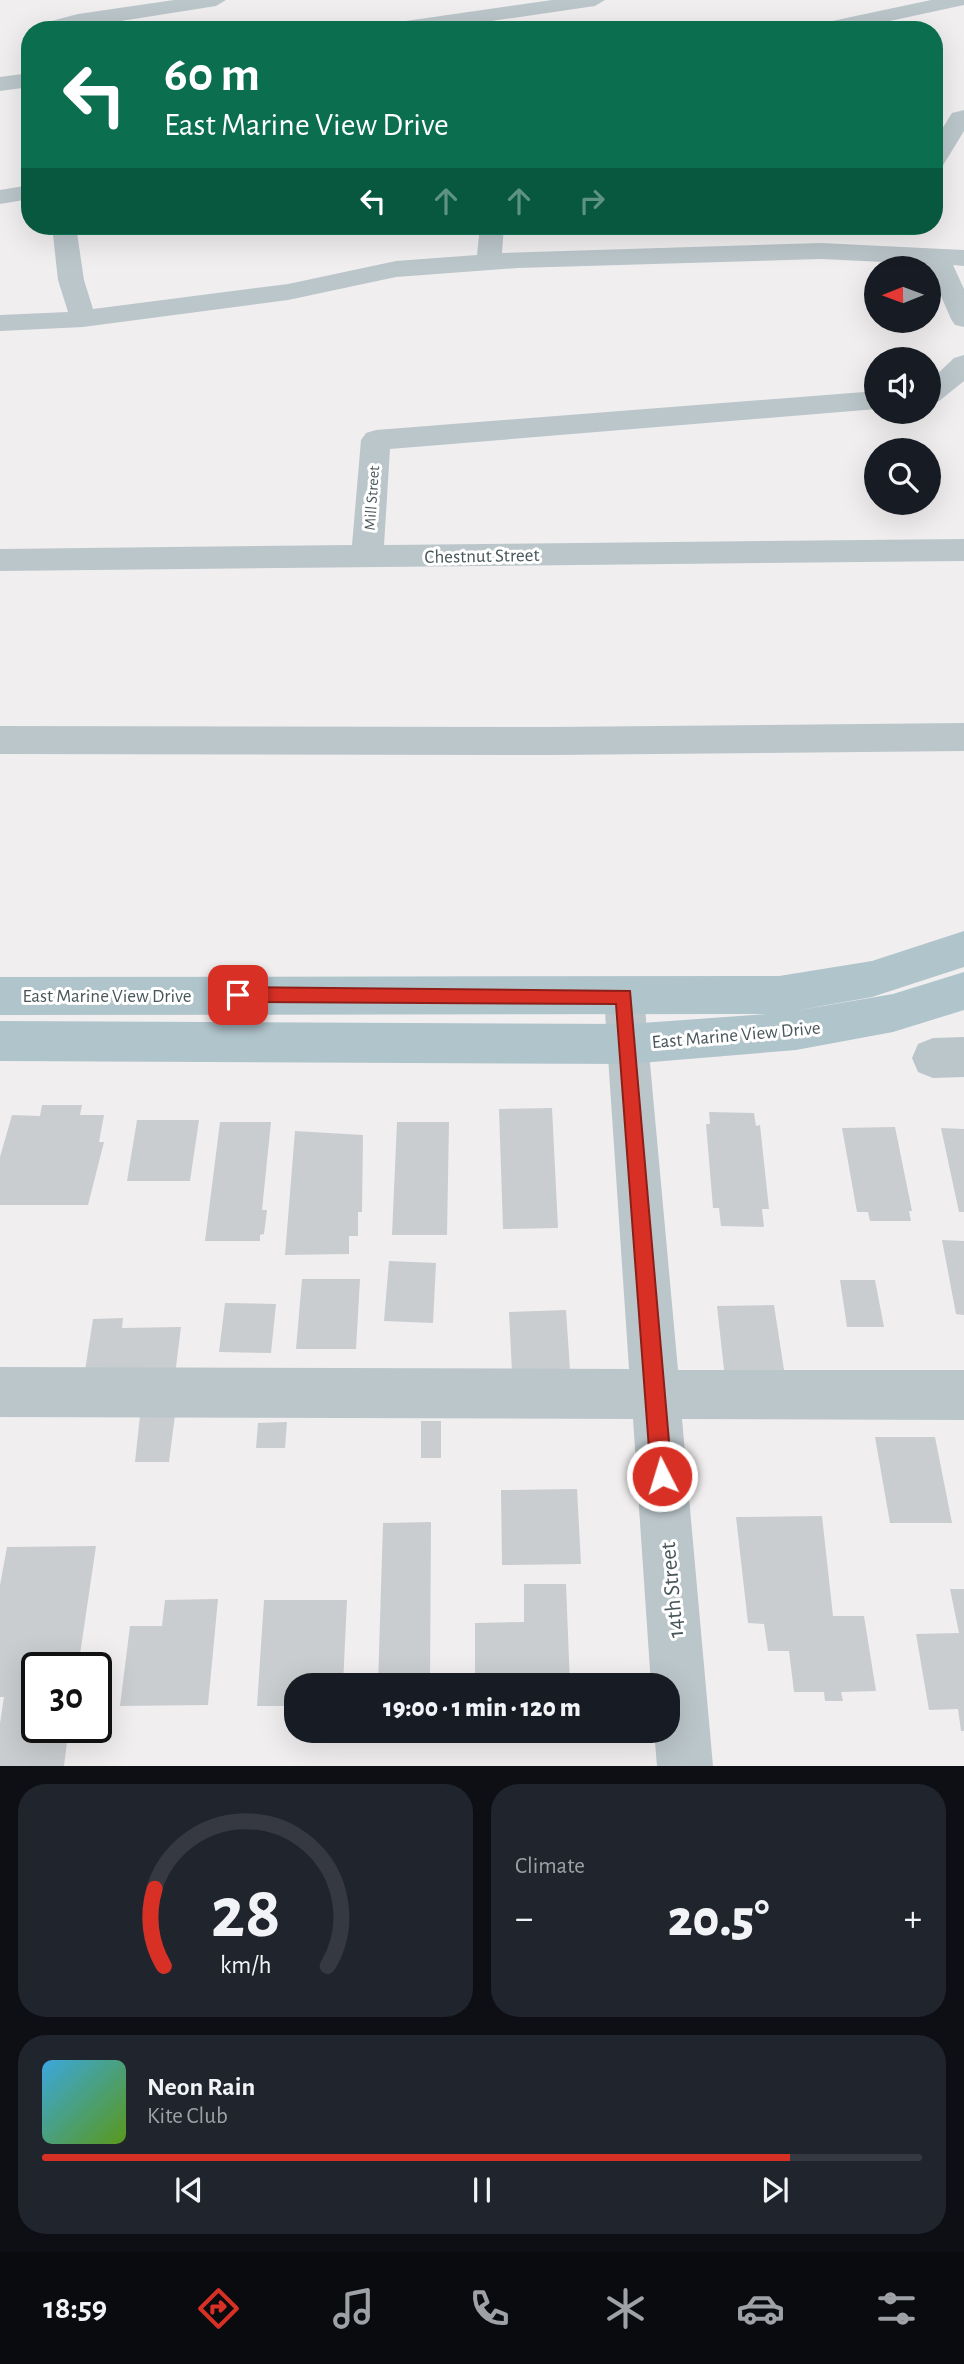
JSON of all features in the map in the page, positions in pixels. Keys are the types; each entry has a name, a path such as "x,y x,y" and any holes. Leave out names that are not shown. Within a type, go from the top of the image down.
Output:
{"main road":[{"name":"East Marine View Drive","path":"0,996 779,995 872,979 964,949"},
{"name":"East Marine View Drive","path":"0,1041 628,1044 796,1031 893,1013 964,991"}],"street":[{"path":"74,21 216,0"},
{"path":"447,21 595,0"},
{"path":"861,21 960,0"},
{"path":"0,84 21,81"},
{"path":"943,147 960,118 964,117"},
{"path":"0,197 21,194"},
{"path":"65,235 71,280 83,319"},
{"path":"489,262 491,235"},
{"path":"812,235 821,251"},
{"path":"879,254 891,235"},
{"path":"0,323 83,319 288,292 396,269 489,262 821,251 918,256"},
{"path":"942,257 964,258"},
{"path":"942,268 964,319"},
{"path":"941,387 964,364"},
{"name":"Mill Street","path":"367,556 376,440 864,401"},
{"name":"Chestnut Street","path":"0,560 964,550"},
{"path":"0,740 564,741 964,737"},
{"name":"14th Street","path":"624,997 685,1766"},
{"path":"0,1392 964,1395"}],"building":[{"path":"42,1105 82,1105 80,1115 104,1115 99,1142 104,1142 88,1205 0,1205 0,1157 12,1115 40,1116"},
{"path":"552,1108 558,1228 503,1229 499,1109"},
{"path":"709,1112 754,1113 756,1126 760,1125 769,1209 762,1209 764,1227 721,1226 719,1208 713,1208 706,1124 710,1124"},
{"path":"137,1120 199,1120 190,1181 127,1181"},
{"path":"220,1122 271,1122 262,1210 267,1210 264,1234 260,1235 260,1241 205,1241"},
{"path":"397,1122 449,1122 447,1235 392,1235"},
{"path":"895,1127 912,1211 909,1211 911,1221 870,1221 868,1212 857,1212 842,1128"},
{"path":"941,1128 964,1129 964,1212 959,1212"},
{"path":"295,1131 363,1135 362,1212 358,1212 358,1236 349,1236 349,1254 285,1255"},
{"path":"942,1240 964,1241 964,1315 956,1314"},
{"path":"389,1261 436,1263 433,1323 384,1321"},
{"path":"302,1279 360,1279 356,1349 296,1349"},
{"path":"840,1280 875,1280 884,1327 847,1327"},
{"path":"225,1303 276,1304 271,1353 219,1352"},
{"path":"774,1305 784,1370 724,1370 717,1306"},
{"path":"566,1310 570,1370 512,1372 509,1312"},
{"path":"123,1318 122,1328 181,1327 175,1375 84,1377 93,1319"},
{"path":"175,1415 169,1462 135,1462 140,1416"},
{"path":"421,1421 441,1421 441,1458 421,1458"},
{"path":"287,1422 285,1448 256,1448 258,1423"},
{"path":"875,1437 935,1437 952,1523 890,1523"},
{"path":"577,1489 581,1564 502,1565 501,1490"},
{"path":"822,1516 833,1616 864,1616 876,1691 841,1692 843,1701 825,1701 824,1692 794,1692 789,1651 768,1651 764,1624 748,1623 736,1517"},
{"path":"431,1522 430,1673 378,1673 383,1523"},
{"path":"96,1546 80,1652 21,1652 21,1743 67,1743 64,1766 0,1766 0,1723 4,1697 0,1697 0,1585 7,1547"},
{"path":"524,1584 566,1584 570,1673 475,1673 475,1623 524,1622"},
{"path":"950,1589 964,1589 964,1731 961,1731 958,1709 929,1710 916,1634 959,1633"},
{"path":"218,1599 208,1705 120,1706 130,1626 162,1626 165,1600"},
{"path":"264,1600 347,1600 344,1673 284,1673 284,1706 257,1706"}],"route":[{"path":"238,995 624,997 662,1476"}]}
